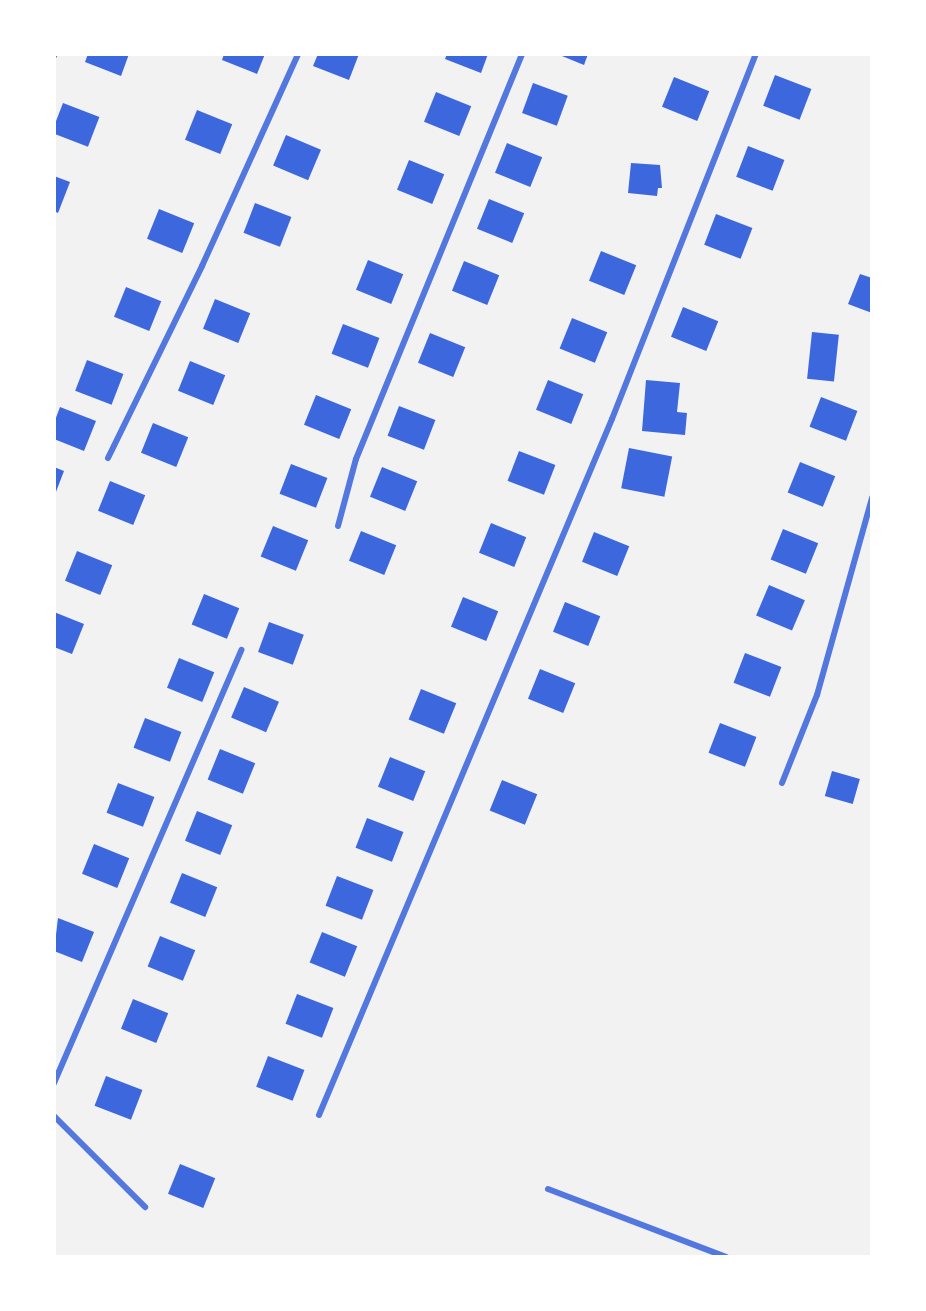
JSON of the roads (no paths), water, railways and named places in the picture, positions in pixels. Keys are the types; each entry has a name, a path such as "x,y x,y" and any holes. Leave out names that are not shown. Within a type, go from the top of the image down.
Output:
{"street":[{"path":"108,458 202,266 298,54"},
{"path":"338,526 356,459 522,54"},
{"path":"319,1115 603,440 756,54"},
{"path":"782,783 817,694 872,498"},
{"path":"54,1083 241,650"},
{"path":"54,1116 146,1207"},
{"path":"548,1189 726,1257"}]}
